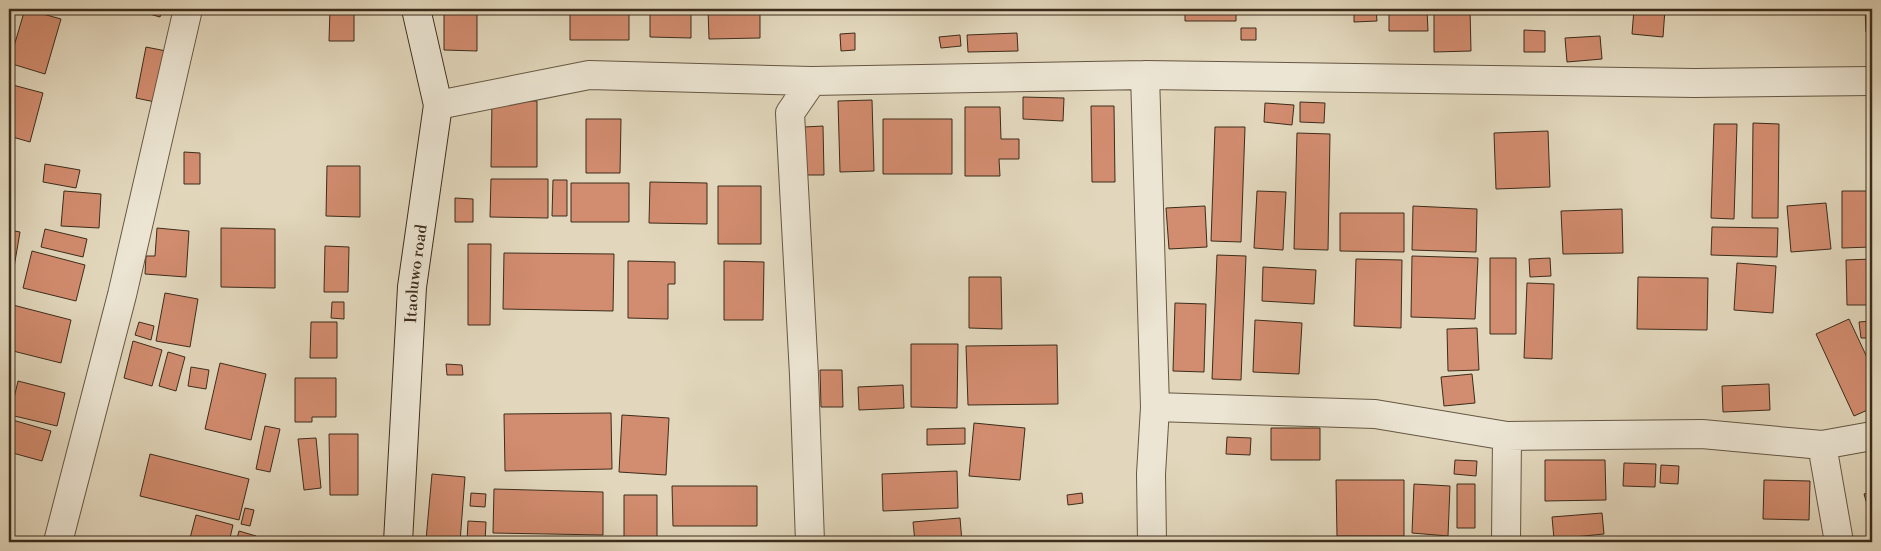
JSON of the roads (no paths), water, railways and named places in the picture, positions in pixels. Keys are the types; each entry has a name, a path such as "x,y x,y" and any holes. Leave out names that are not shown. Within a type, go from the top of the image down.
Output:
{"street":[{"path":"58,542 122,295 188,9"},
{"name":"Itaoluwo road","path":"398,542 412,287 438,105 416,9"},
{"path":"438,105 589,75 812,81 1145,75 1695,83 1872,81"},
{"path":"1145,75 1155,407 1151,474 1152,542"},
{"path":"810,542 804,375 790,113 812,81"},
{"path":"1155,407 1375,414 1507,436 1702,434 1822,445 1872,436"},
{"path":"1506,542 1507,436"},
{"path":"1822,445 1839,542"}]}
